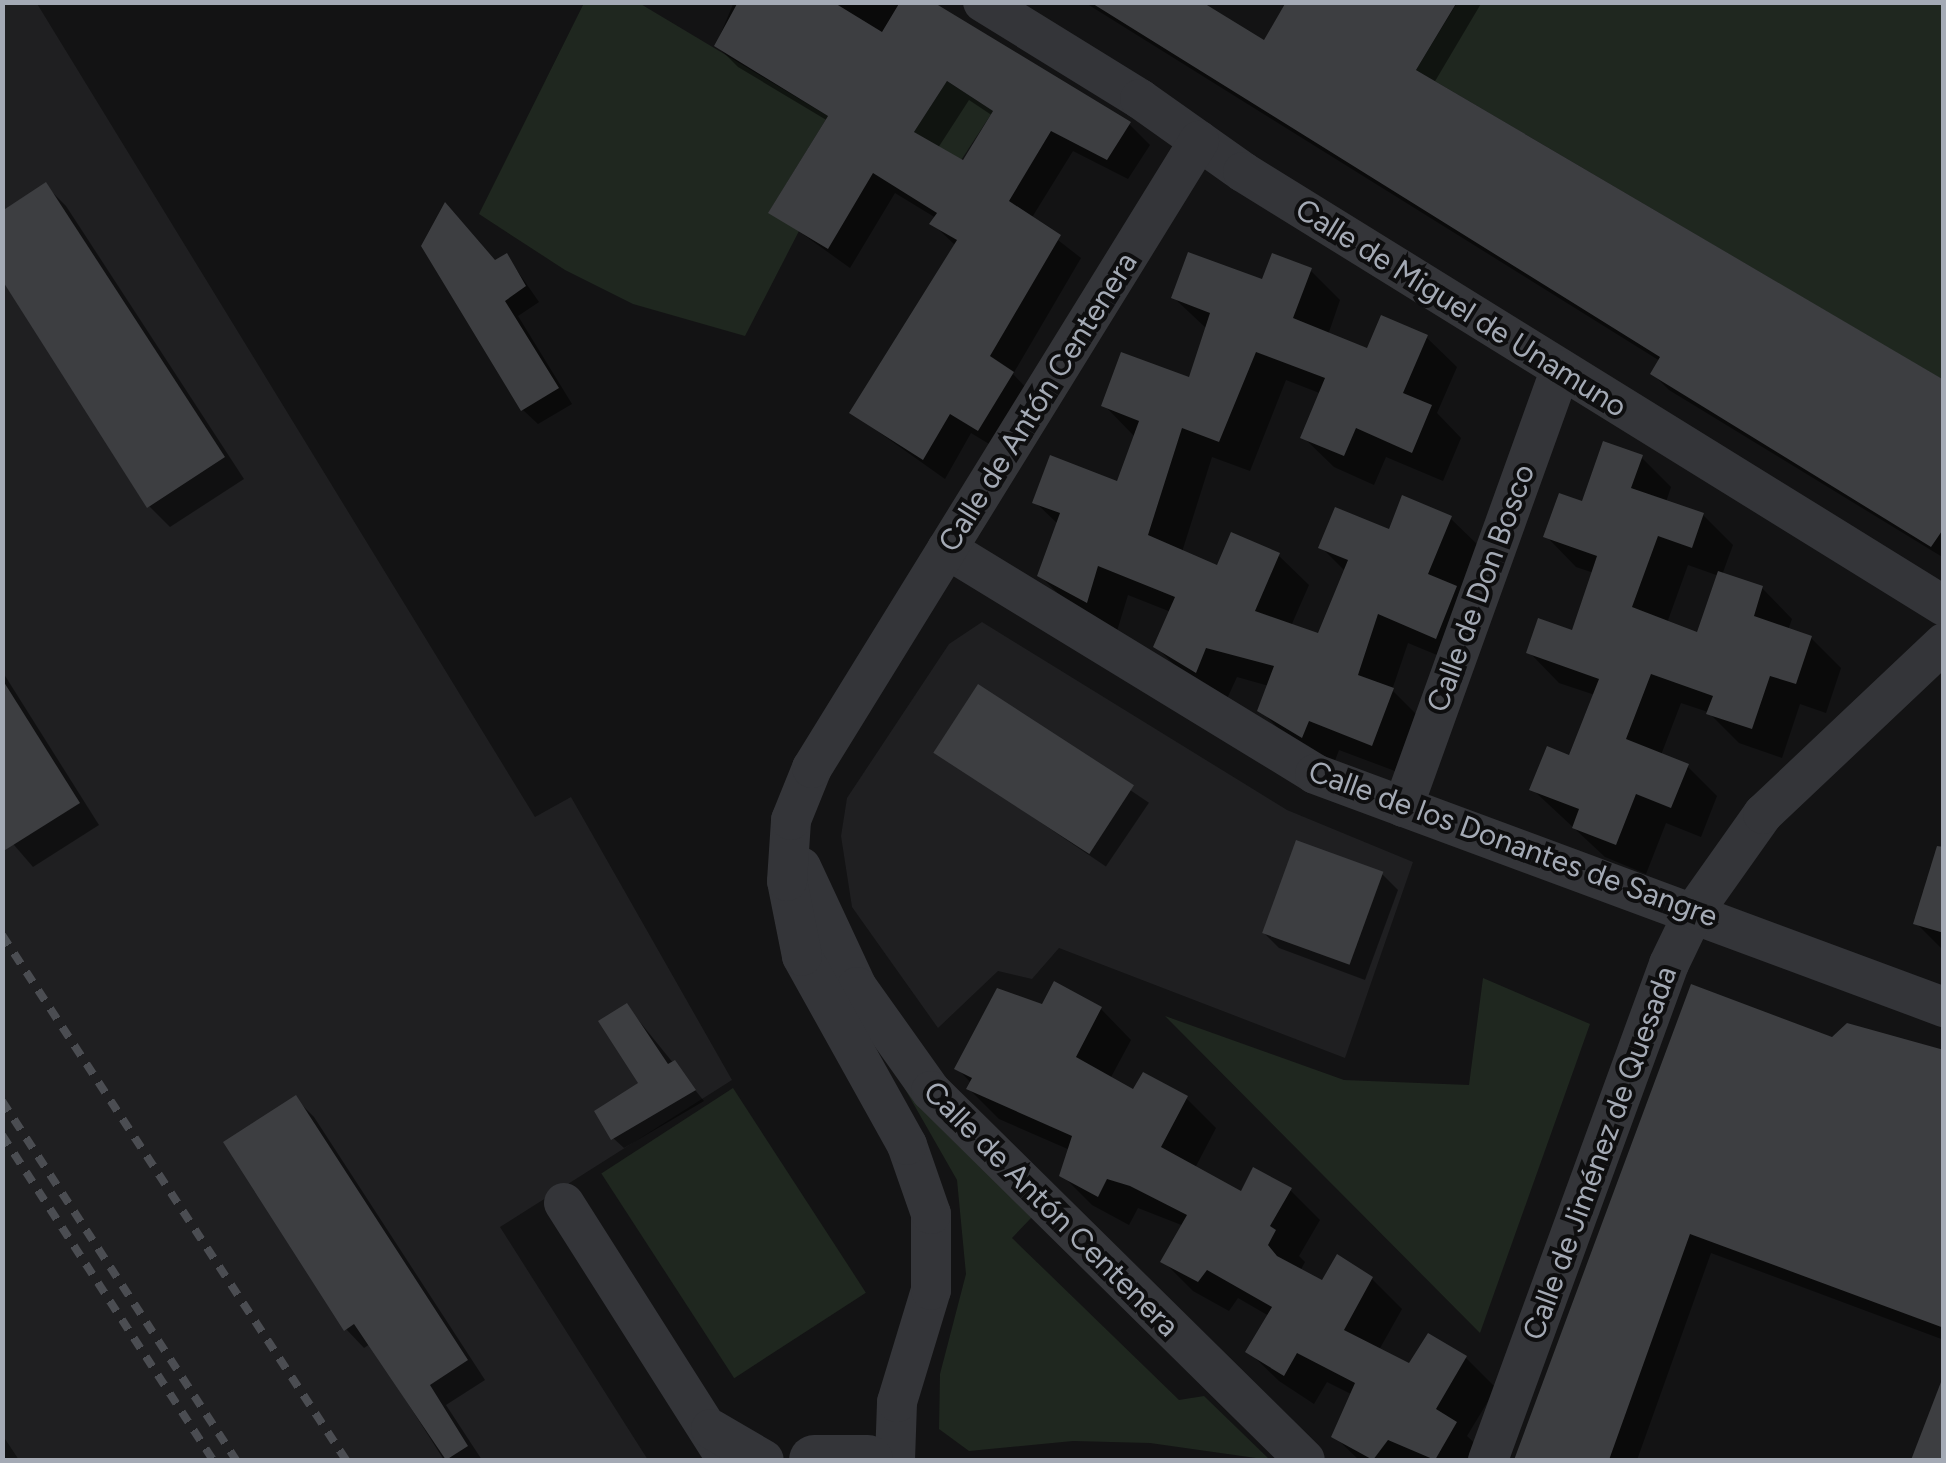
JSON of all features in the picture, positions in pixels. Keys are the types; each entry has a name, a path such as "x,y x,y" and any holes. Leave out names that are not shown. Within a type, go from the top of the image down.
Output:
{"street":[{"name":"Calle de Miguel de Unamuno","path":"984,2 1560,370 1944,606"},
{"name":"Calle de Antón Centenera","path":"856,1459 900,1389 931,1290 931,1214 907,1145 802,956 787,880 791,820 812,768 1199,141"},
{"name":"Calle de Don Bosco","path":"1403,806 1560,370"},
{"name":"Calle de los Donantes de Sangre","path":"948,549 1302,768 1694,910 1944,1007"},
{"name":"Calle de Jiménez de Quesada","path":"1488,1460 1694,910 1764,814 1944,643"},
{"name":"Calle de Antón Centenera","path":"791,820 795,850 832,942 920,1078 1305,1460"},
{"path":"564,1202 718,1443 764,1460"}],"shaded area":[{"path":"36,2 535,817 571,797 732,1080 500,1227 648,1460 19,1460 3,1436 2,3"},
{"path":"584,3 639,3 828,116 769,212 799,231 745,336 633,304 565,270 479,214"},
{"path":"1457,3 1943,3 1943,380 1416,70"},
{"path":"947,81 993,111 960,162 914,132"},
{"path":"982,622 1287,810 1413,862 1345,1058 1059,948 1032,979 998,971 938,1028 852,907 841,836 847,798 949,644"},
{"path":"1483,978 1590,1024 1480,1333 1165,1016 1344,1080 1469,1085"},
{"path":"885,1054 1032,1217 1012,1238 1179,1400 1204,1396 1270,1460 1150,1443 1073,1441 969,1451 939,1429 940,1374 966,1274 957,1180"},
{"path":"733,1088 866,1293 734,1378 601,1174"}],"building":[{"path":"738,2 833,2 882,32 900,2 933,2 1131,122 1107,160 1051,131 1009,201 1061,235 990,356 1014,372 978,431 950,414 923,460 849,413 957,240 929,224 937,213 873,173 828,249 768,213 828,116 714,46","holes":["947,81 993,111 963,160 914,132"]},
{"path":"1090,2 1202,2 1264,40 1286,2 1457,2 1416,70 1944,380 1944,528 1931,547 1650,374 1660,357"},
{"path":"46,182 225,457 147,508 2,280 2,211"},
{"path":"445,202 495,260 507,253 526,286 505,301 559,388 521,411 421,246"},
{"path":"1188,252 1262,279 1272,253 1312,268 1293,318 1367,348 1381,315 1428,335 1403,393 1432,405 1412,453 1356,428 1344,456 1300,438 1325,378 1256,352 1219,442 1182,428 1148,535 1217,565 1231,532 1280,553 1255,611 1318,633 1348,560 1318,548 1335,507 1389,529 1402,495 1452,516 1428,574 1457,586 1436,639 1378,614 1358,675 1394,688 1372,746 1309,721 1302,738 1257,711 1274,666 1206,648 1196,673 1153,647 1175,597 1098,566 1087,603 1037,576 1060,513 1032,503 1050,455 1117,481 1139,421 1101,406 1121,352 1189,377 1210,313 1171,298"},
{"path":"1603,441 1643,455 1631,488 1704,513 1692,548 1658,536 1632,607 1697,632 1718,571 1763,586 1754,616 1812,636 1796,684 1770,676 1752,729 1706,714 1713,696 1651,674 1626,739 1689,764 1671,808 1636,794 1616,845 1572,828 1579,809 1529,790 1547,746 1569,755 1599,679 1526,653 1538,618 1572,630 1597,556 1543,537 1559,493 1582,501"},
{"path":"2,679 80,803 2,852"},
{"path":"978,684 1134,785 1089,854 933,753"},
{"path":"1296,840 1383,872 1350,965 1262,933"},
{"path":"1937,846 1944,847 1944,933 1913,924"},
{"path":"1054,981 1102,1007 1076,1057 1133,1089 1143,1072 1188,1096 1161,1147 1241,1191 1253,1167 1292,1188 1270,1226 1276,1230 1268,1245 1277,1256 1322,1280 1337,1254 1373,1277 1344,1330 1409,1363 1428,1333 1467,1356 1436,1409 1457,1422 1435,1460 1388,1440 1373,1460 1331,1437 1355,1383 1297,1353 1284,1376 1245,1352 1272,1307 1207,1270 1198,1282 1160,1262 1187,1215 1130,1186 1107,1179 1098,1197 1059,1176 1072,1136 966,1089 972,1078 954,1069 997,988 1042,1004"},
{"path":"1691,984 1832,1037 1847,1023 1944,1050 1944,1328 1690,1234 1609,1460 1514,1460"},
{"path":"627,1003 668,1064 675,1060 696,1090 611,1140 594,1111 638,1083 598,1021"},
{"path":"296,1095 468,1360 430,1385 468,1446 446,1460 354,1324 344,1331 223,1142"},
{"path":"1941,1382 1944,1460 1911,1460"}],"railway":[{"path":"2,935 346,1460"},
{"path":"2,1101 236,1460"},
{"path":"2,1135 213,1460"}]}
